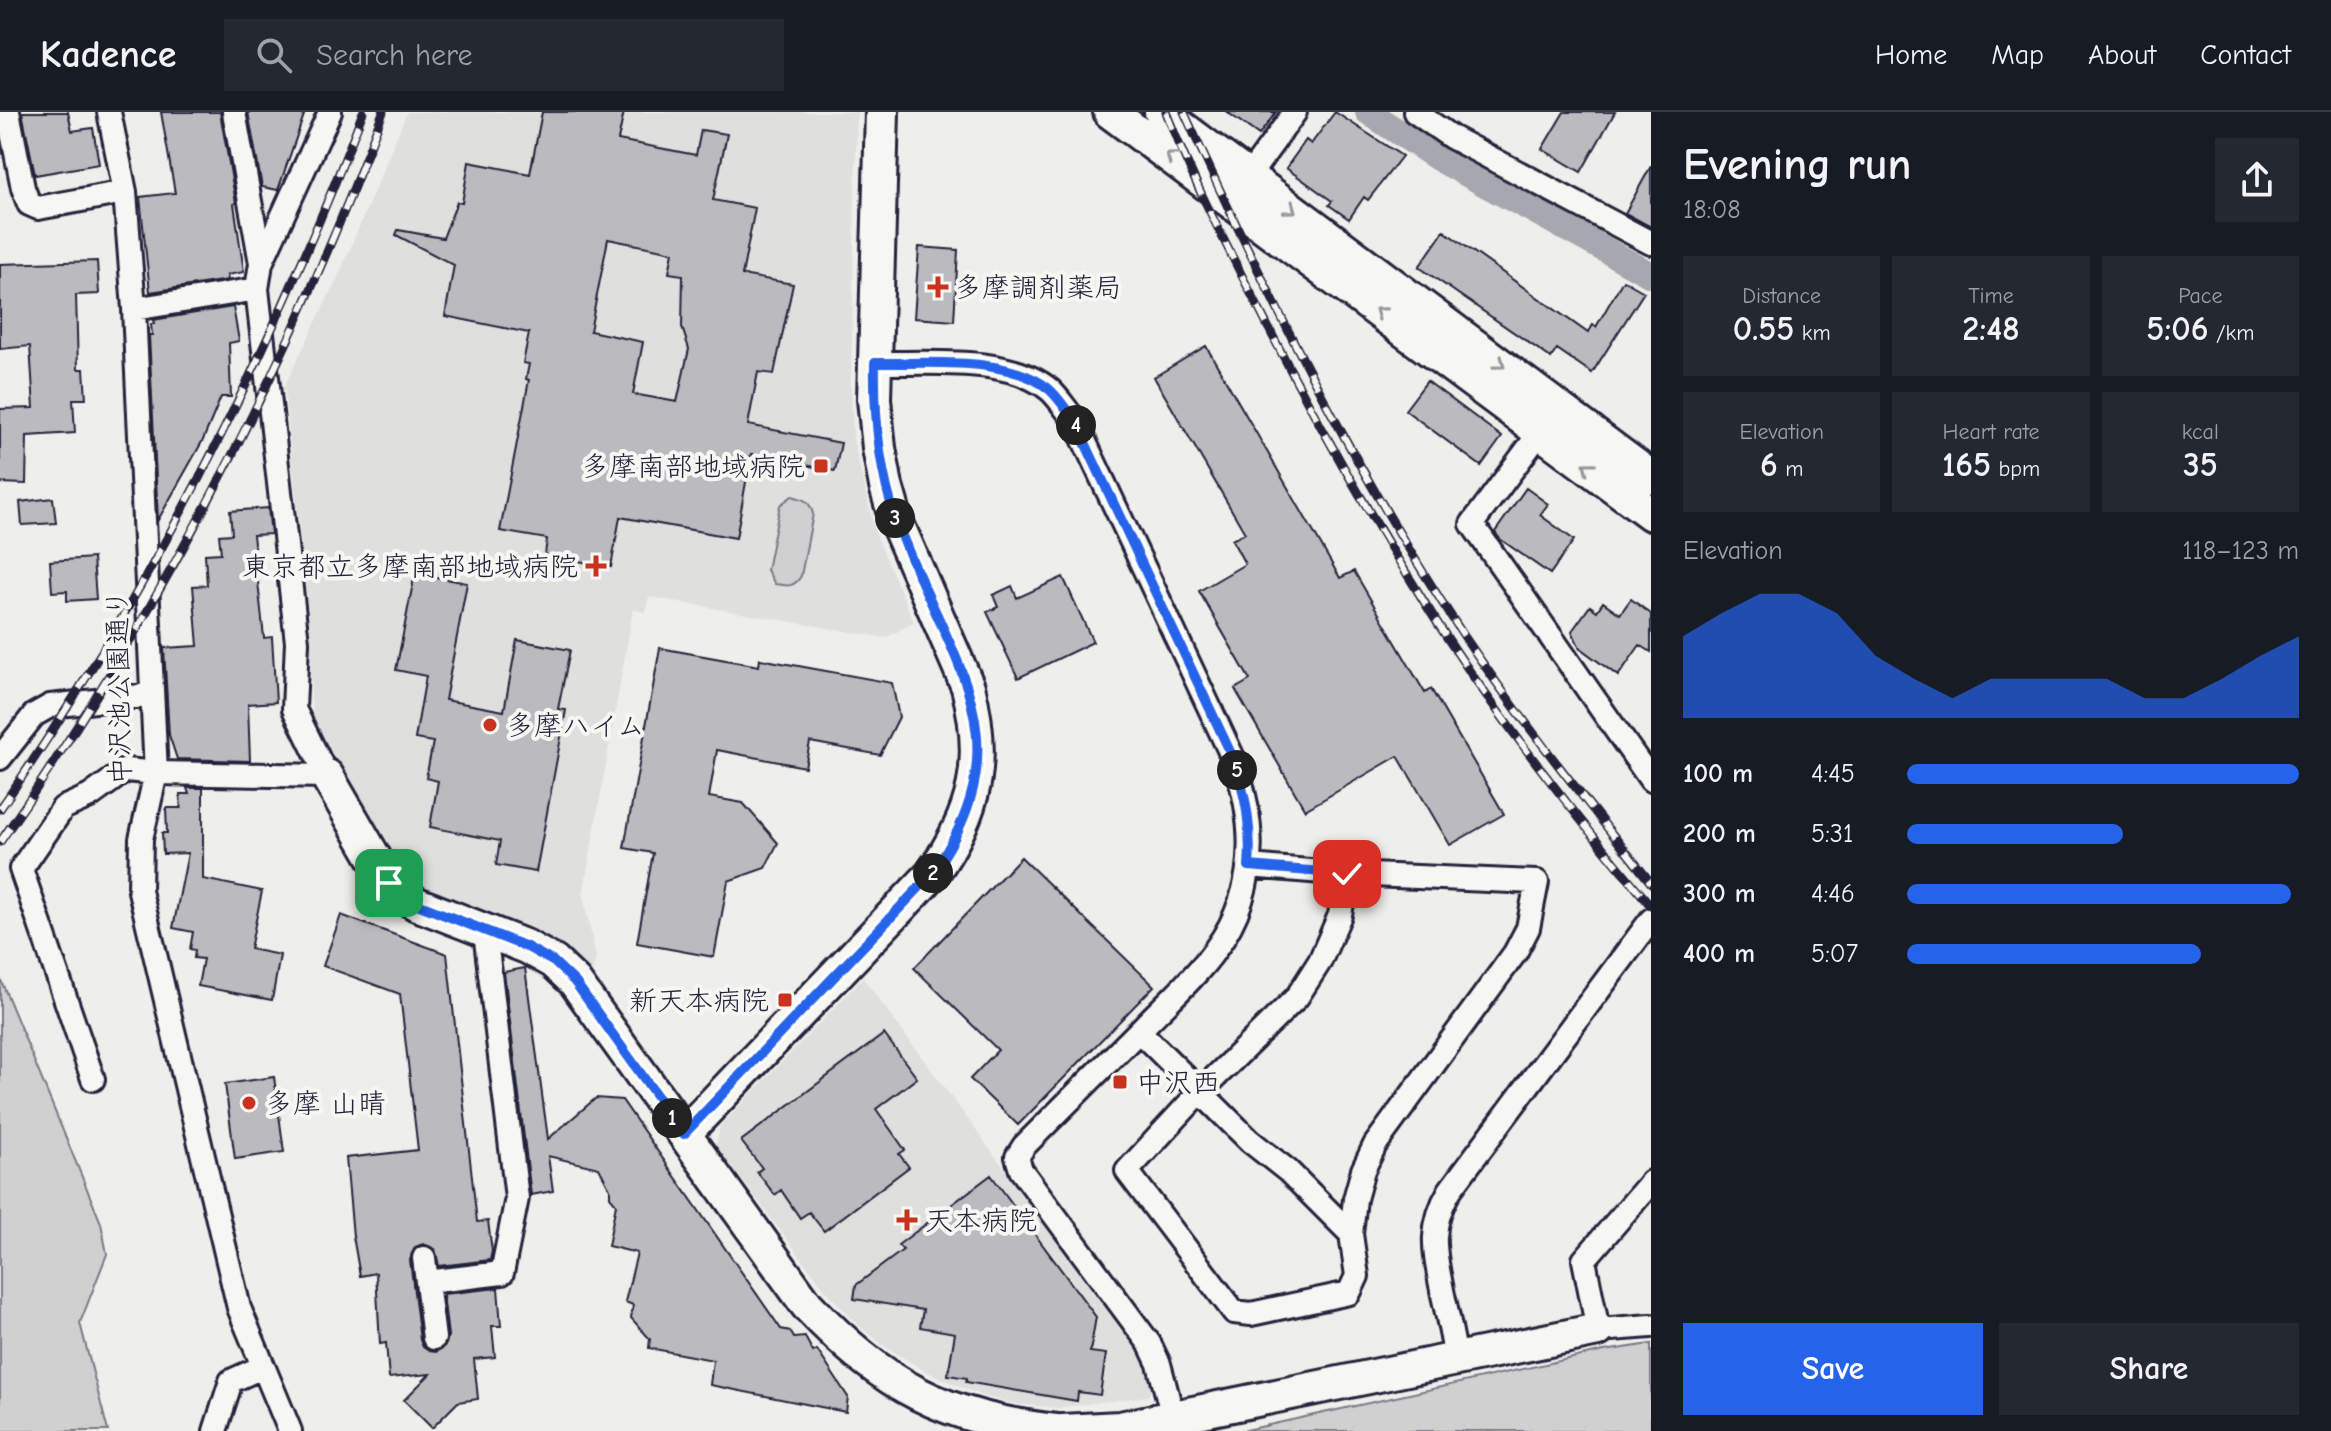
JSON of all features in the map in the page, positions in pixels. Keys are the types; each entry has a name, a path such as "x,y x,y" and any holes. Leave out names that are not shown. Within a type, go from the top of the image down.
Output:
{"street":[{"path":"8,112 29,204 38,208 125,192"},
{"name":"中沢池公園通り","path":"109,112 125,192 134,309 156,773 141,839 140,891 239,1308 290,1431"},
{"path":"234,112 261,263"},
{"path":"330,112 261,263 257,289 297,642 294,709 327,776 389,883 417,904 527,947 554,962 575,982 807,1305 865,1361 913,1393 937,1403 1009,1426 1059,1431 1120,1428 1598,1330 1651,1326"},
{"path":"684,1134 932,874 953,845 973,795 977,772 975,716 968,687 910,556 886,486 874,399 882,112"},
{"path":"1110,112 1651,514"},
{"path":"1161,112 1651,477"},
{"path":"1248,177 1295,112"},
{"path":"1415,112 1451,137 1651,243"},
{"path":"134,309 257,289"},
{"path":"875,363 1003,368 1029,377 1051,391 1074,419 1234,760 1244,791 1250,822 1249,866 1241,900 1227,932 1215,951 1024,1146 1017,1157 1021,1170 1149,1343 1159,1364 1173,1417"},
{"path":"1541,431 1472,524 1651,780"},
{"path":"0,758 34,715 50,706 150,695"},
{"path":"93,1079 21,869 63,808 90,796 126,770 327,776"},
{"path":"1249,866 1347,874 1537,882 1528,928 1515,953 1375,1145 1363,1170 1355,1199 1351,1234 1357,1276 1349,1293 1251,1314 1234,1312 1127,1171 1200,1092 1297,997 1320,961 1340,915 1347,874"},
{"path":"1456,1358 1434,1255 1440,1208 1450,1190 1651,920"},
{"path":"427,1282 502,1273 517,1198 485,932"},
{"path":"1139,1031 1250,1141 1288,1171 1351,1234"},
{"path":"1598,1330 1584,1260 1651,1182"},
{"path":"424,1258 434,1338"},
{"path":"215,1431 231,1381 262,1367"}],"shaded area":[{"name":"東京都立多摩南部地域病院","path":"407,112 857,112 851,380 853,439 876,535 914,622 886,638 649,597 645,612 633,610 583,895 596,957 590,982 427,894 397,872 313,718 311,637 284,387 339,275"},
{"path":"792,496 806,501 813,514 801,576 790,585 775,584 767,570 780,505"},
{"path":"0,978 101,1223 107,1254 80,1323 108,1431 0,1431"},
{"name":"天本病院","path":"863,978 1136,1346 1145,1360 1153,1385 1148,1396 1057,1408 1015,1404 982,1396 925,1371 884,1346 858,1325 828,1293 716,1146 720,1126"},
{"path":"1651,1344 1651,1431 1242,1431 1604,1351"}],"building":[{"path":"22,112 68,112 72,131 93,128 99,164 35,175"},
{"path":"161,112 220,112 244,272 227,275 228,280 150,292 140,197 175,193"},
{"path":"248,112 305,112 278,190 262,187"},
{"name":"東京都立多摩南部地域病院","path":"542,112 624,112 618,140 696,155 701,130 727,134 713,200 755,208 742,275 793,284 774,374 758,372 748,425 841,443 835,471 751,454 736,538 620,517 611,567 545,555 547,539 500,531 529,380 526,379 529,364 523,363 529,333 445,316 454,265 396,235 398,230 443,238 457,202 462,203 469,162 530,174","holes":["608,239 673,252 669,273 683,275 682,327 689,349 677,402 633,394 643,342 590,331"]},
{"path":"1227,112 1276,112 1259,135"},
{"path":"1335,112 1402,156 1368,200 1364,197 1349,219 1329,205 1332,201 1286,168 1306,140 1311,144"},
{"path":"1564,112 1615,112 1581,172 1542,149"},
{"path":"1651,166 1651,227 1625,213"},
{"path":"1444,231 1588,333 1593,325 1596,327 1623,280 1644,292 1592,373 1557,349 1551,358 1419,267"},
{"path":"919,247 958,250 954,321 914,318"},
{"path":"97,261 99,294 76,295 78,369 84,369 86,399 73,399 75,433 27,436 26,484 0,483 0,409 34,408 30,346 0,349 0,264"},
{"path":"233,307 239,341 229,343 231,397 221,397 203,440 158,520 151,324 154,324 153,320"},
{"path":"1206,346 1340,578 1354,571 1425,693 1431,689 1504,814 1450,845 1398,756 1305,810 1235,689 1250,680 1199,591 1245,564 1232,540 1245,533 1154,377"},
{"path":"1427,381 1502,437 1481,466 1405,410"},
{"path":"1526,488 1548,504 1540,515 1574,540 1550,574 1500,539 1495,532"},
{"path":"53,498 56,523 22,525 20,502"},
{"path":"268,508 271,534 253,535 264,638 272,637 276,702 248,704 250,761 177,759 169,735 164,648 198,646 193,586 207,585 205,554 221,553 219,535 232,534 230,511"},
{"path":"93,558 96,599 67,601 67,591 52,592 50,561"},
{"name":"多摩ハイム","path":"415,573 467,583 445,700 504,711 517,640 570,650 558,709 566,710 536,872 496,865 500,841 430,827 438,781 426,778 433,742 415,739 426,676 396,670"},
{"path":"1063,577 1093,642 1018,678 987,612 998,607 993,595 1012,586 1017,598"},
{"path":"1631,599 1651,614 1651,652 1640,645 1618,676 1580,648 1572,631 1590,606 1597,611 1603,602 1620,614"},
{"path":"660,648 759,666 760,659 892,683 899,717 880,755 810,742 805,767 717,750 709,797 743,803 778,843 765,868 728,881 714,957 637,943 653,853 624,848"},
{"path":"187,788 203,788 203,879 262,891 250,949 280,955 272,1000 198,986 203,959 194,958 195,950 190,949 193,932 173,928 188,853 163,854 162,833 167,833 166,808 181,808 180,794 189,794"},
{"path":"1021,857 1154,986 1018,1125 970,1079 998,1050 914,968"},
{"path":"341,915 447,954 477,1222 488,1221 492,1251 490,1260 439,1266 435,1249 423,1244 415,1247 410,1260 420,1340 429,1351 436,1352 446,1344 448,1336 443,1294 498,1288 501,1326 492,1326 495,1357 474,1359 478,1399 458,1402 432,1428 404,1400 430,1374 389,1378 386,1343 380,1344 376,1273 360,1276 346,1158 418,1150 400,994 323,966"},
{"path":"525,968 548,1139 596,1098 622,1100 781,1329 790,1331 794,1338 805,1337 813,1352 817,1350 848,1397 846,1412 710,1385 713,1360 649,1348 650,1339 631,1318 633,1305 625,1302 637,1253 608,1246 616,1204 610,1197 610,1189 599,1168 548,1156 553,1191 531,1195 504,972"},
{"path":"884,1034 917,1078 876,1109 905,1150 899,1154 909,1167 824,1231 809,1212 800,1218 781,1190 775,1195 757,1172 762,1168 741,1141"},
{"path":"274,1077 284,1152 235,1159 225,1084"},
{"path":"991,1175 1096,1317 1090,1352 1106,1354 1100,1395 1078,1392 1077,1401 966,1382 967,1378 948,1375 955,1333 920,1327 923,1310 854,1299 856,1285 903,1250 898,1245"}],"waterway":[{"path":"1368,112 1436,157 1651,275"}],"railway":[{"path":"0,809 107,643 202,471 288,294 363,112"},
{"path":"0,842 113,669 214,489 305,303 383,112"},
{"path":"1166,112 1210,212 1278,346 1401,565 1503,719 1651,906"},
{"path":"1184,112 1280,314 1385,510 1464,636 1555,761 1651,883"}],"place":[{"name":"多摩調剤薬局","path":"938,287"},
{"name":"多摩南部地域病院","path":"821,466"},
{"name":"東京都立多摩南部地域病院","path":"596,566"},
{"name":"多摩ハイム","path":"490,725"},
{"name":"新天本病院","path":"785,1000"},
{"name":"中沢西","path":"1120,1082"},
{"name":"多摩 山晴","path":"249,1103"},
{"name":"天本病院","path":"907,1220"}],"route":[{"path":"389,883 417,904 527,947 554,962 575,982 684,1134 932,874 953,845 973,795 978,740 968,687 910,556 886,486 874,399 875,363 1003,368 1029,377 1051,391 1074,419 1234,760 1250,822 1249,866 1347,874"}]}
